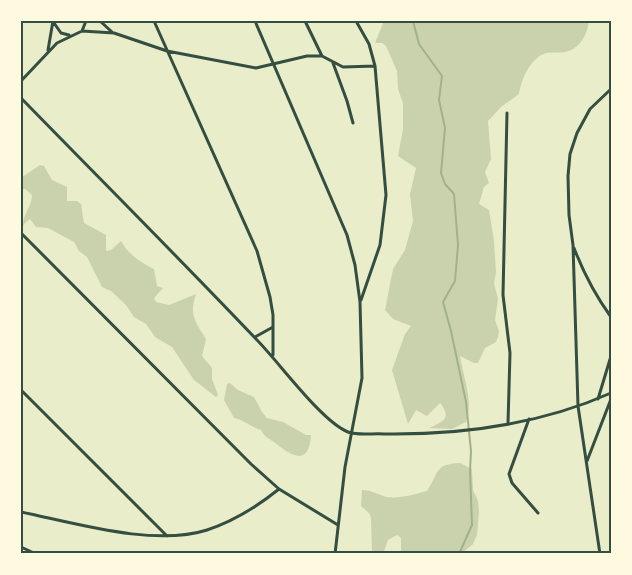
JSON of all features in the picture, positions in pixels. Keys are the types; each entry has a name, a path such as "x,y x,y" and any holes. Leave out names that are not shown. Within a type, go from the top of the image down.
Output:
{"street":[{"path":"53,21 61,33 70,36"},
{"path":"47,52 53,21"},
{"path":"82,31 86,21"},
{"path":"100,21 114,33"},
{"path":"154,21 257,251 270,297 273,357"},
{"path":"255,21 347,235 355,265 360,302 362,378 345,467 335,554"},
{"path":"305,21 322,56 333,63 351,68 375,66"},
{"path":"356,21 369,44 375,66 386,195 380,245 360,302"},
{"path":"21,81 57,42 82,31 114,33 167,51 255,68 297,58 322,56"},
{"path":"333,63 353,123"},
{"path":"600,554 578,406 573,245 569,215 570,154 577,133 590,109 611,88"},
{"path":"21,98 255,337 324,414 339,427 351,433 401,434 478,428 529,419 578,406 611,393"},
{"path":"507,113 503,295 510,353 508,423"},
{"path":"21,233 212,426 279,489 339,526"},
{"path":"573,245 584,274 611,317"},
{"path":"255,337 273,327"},
{"path":"598,399 611,356"},
{"path":"21,390 166,536"},
{"path":"586,463 611,399"},
{"path":"529,419 509,474 512,483 538,513"},
{"path":"21,512 119,532 166,536 185,535 208,530 256,507 279,489"},
{"path":"21,547 36,554"}],"green space":[{"path":"384,21 589,21 587,31 575,48 565,52 546,53 535,60 524,76 519,94 501,107 488,121 491,159 485,172 489,183 484,187 479,204 489,210 494,241 496,273 494,283 498,299 495,320 499,331 496,342 485,348 478,363 460,356 469,406 466,422 452,429 429,428 446,416 440,403 427,416 416,410 408,424 392,370 405,334 411,326 393,319 385,310 393,269 405,250 413,221 410,194 416,168 398,156 403,129 403,103 398,89 397,71 386,46 382,43 375,43"},
{"path":"40,165 44,166 52,180 67,187 67,201 77,201 81,204 84,223 106,235 106,251 111,250 121,241 135,257 154,269 157,286 163,288 154,298 156,302 169,305 196,294 193,313 206,339 202,356 212,368 212,379 218,395 216,397 194,380 172,347 155,337 146,324 134,317 126,305 111,291 102,287 87,257 79,251 74,242 48,228 36,227 30,219 23,225 32,195 25,189 21,189 21,178"},
{"path":"230,383 238,390 254,397 267,418 283,422 306,435 311,435 307,451 303,455 294,455 267,438 261,430 234,418 224,400 227,384"},
{"path":"460,463 472,469 473,490 478,501 477,535 473,544 461,554 401,554 401,538 397,535 388,540 383,554 372,554 371,518 361,506 362,490 392,497 427,491 441,468"}],"waterway":[{"path":"413,21 419,44 442,76 439,100 445,128 441,173 445,184 454,194 458,245 455,281 443,302 466,402 471,451 472,525 459,554"}]}
